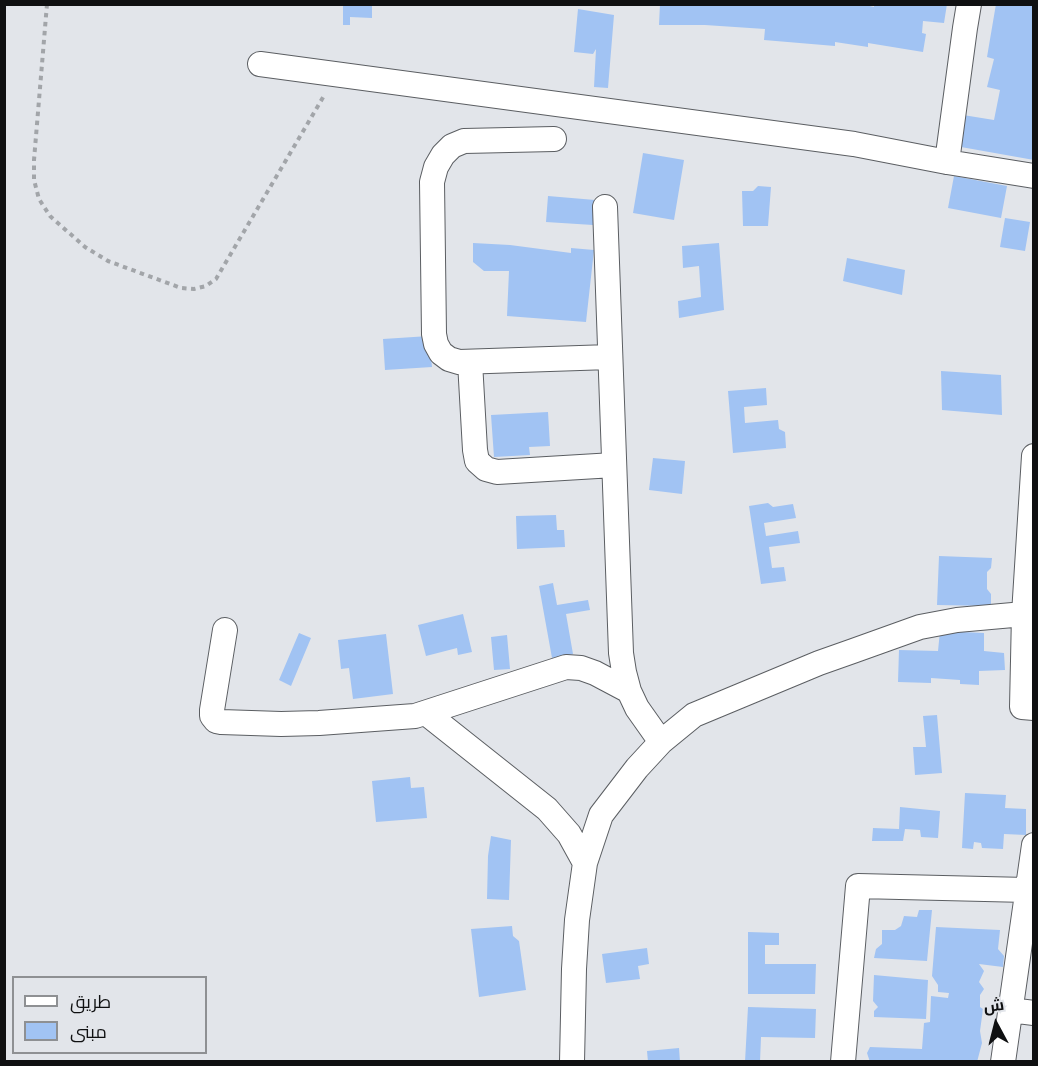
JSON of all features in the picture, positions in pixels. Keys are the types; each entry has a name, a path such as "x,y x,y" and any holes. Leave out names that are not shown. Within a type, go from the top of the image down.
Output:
{"street":[{"path":"946,162 969,4"},
{"path":"260,64 854,144 1034,176"},
{"path":"554,139 464,141 452,146 436,167 432,182 436,344 449,359 459,362 610,357"},
{"path":"605,207 621,653 629,691 637,708 661,742"},
{"path":"470,362 475,450 477,461 486,469 497,472 614,465"},
{"path":"1034,456 1024,614 1022,706 1034,708"},
{"path":"572,1062 577,920 585,863 601,815 637,768 661,742 694,715 819,663 921,627 1024,614"},
{"path":"225,630 212,710 212,716 216,721 221,722 319,723 404,717 426,713 566,668 581,668 595,673 629,691"},
{"path":"426,713 547,809 569,834 585,863"},
{"path":"1004,1062 1022,1012 1027,890 1033,857"},
{"path":"843,1062 858,886 1027,890"}],"path":[{"path":"47,4 34,160 34,180 39,199 50,216 85,247 108,261 181,288 194,289 206,286 216,279 336,74"}],"building":[{"path":"343,4 372,4 372,18 350,17 350,25 343,25"},
{"path":"660,4 861,4 874,7 874,4 947,4 944,23 923,21 922,33 926,34 923,52 868,43 868,47 835,42 835,46 764,40 765,29 659,25"},
{"path":"996,4 1034,4 1034,160 961,147 963,115 994,120 1000,90 987,87 994,59 987,57"},
{"path":"578,9 614,15 608,88 594,87 596,49 593,54 574,52"},
{"path":"643,153 684,160 674,220 633,213"},
{"path":"954,176 1007,186 1001,218 948,208"},
{"path":"758,186 771,187 768,226 743,226 742,191 753,191"},
{"path":"548,196 595,200 593,225 546,222"},
{"path":"1005,218 1030,222 1025,251 1000,247"},
{"path":"473,243 571,253 571,248 594,250 586,322 507,316 509,271 484,271 473,262"},
{"path":"719,243 724,310 679,318 678,301 701,297 699,266 683,268 682,246"},
{"path":"847,258 905,270 902,295 843,281"},
{"path":"429,336 432,367 385,370 383,339"},
{"path":"941,371 1001,375 1002,415 942,410"},
{"path":"766,388 767,405 744,407 745,423 778,420 779,429 785,432 786,448 733,453 728,391"},
{"path":"548,412 550,446 529,447 530,455 494,457 491,415"},
{"path":"653,458 685,461 682,494 649,490"},
{"path":"768,503 773,507 793,504 796,518 764,523 766,536 798,531 800,543 769,547 772,568 784,567 786,581 761,584 749,506"},
{"path":"556,515 557,530 564,530 565,547 517,549 516,516"},
{"path":"939,556 992,558 991,568 987,572 987,589 991,594 991,606 937,605"},
{"path":"553,583 557,605 588,600 590,610 566,614 573,654 552,658 539,586"},
{"path":"463,614 472,652 458,655 457,648 426,656 418,625"},
{"path":"940,631 984,633 984,651 1004,653 1005,670 979,671 979,685 960,684 960,680 931,678 931,683 898,682 899,650 938,651"},
{"path":"299,633 311,638 291,686 279,680"},
{"path":"386,634 393,694 353,699 349,668 341,669 338,640"},
{"path":"507,635 510,669 494,670 491,637"},
{"path":"937,715 942,773 915,775 913,747 926,747 923,716"},
{"path":"410,777 411,788 424,787 427,818 376,822 372,781"},
{"path":"965,793 1006,795 1005,808 1026,809 1026,835 1004,834 1003,849 982,848 981,843 974,842 973,849 962,848"},
{"path":"900,807 940,811 938,838 921,837 920,830 905,829 903,841 872,841 873,828 899,829"},
{"path":"491,836 511,840 509,900 487,899"},
{"path":"919,910 932,910 927,961 874,958 876,949 882,944 882,930 895,930 901,926 904,916 917,917"},
{"path":"512,926 513,936 519,941 526,990 479,997 471,929"},
{"path":"936,927 1000,930 998,949 1004,956 1003,967 979,964 984,971 979,982 984,989 980,995 980,1007 983,1009 980,1031 982,1043 977,1062 870,1062 867,1053 870,1047 922,1049 924,1023 930,1022 931,996 948,998 949,993 938,992 938,985 932,976"},
{"path":"748,932 779,933 779,945 765,945 765,964 816,964 815,994 748,994"},
{"path":"647,948 649,964 638,966 640,979 606,983 602,954"},
{"path":"874,975 928,980 926,1019 874,1017 874,1011 878,1007 873,1001"},
{"path":"748,1007 816,1009 815,1038 761,1037 760,1062 745,1062"},
{"path":"679,1048 680,1062 648,1062 647,1051"}]}
